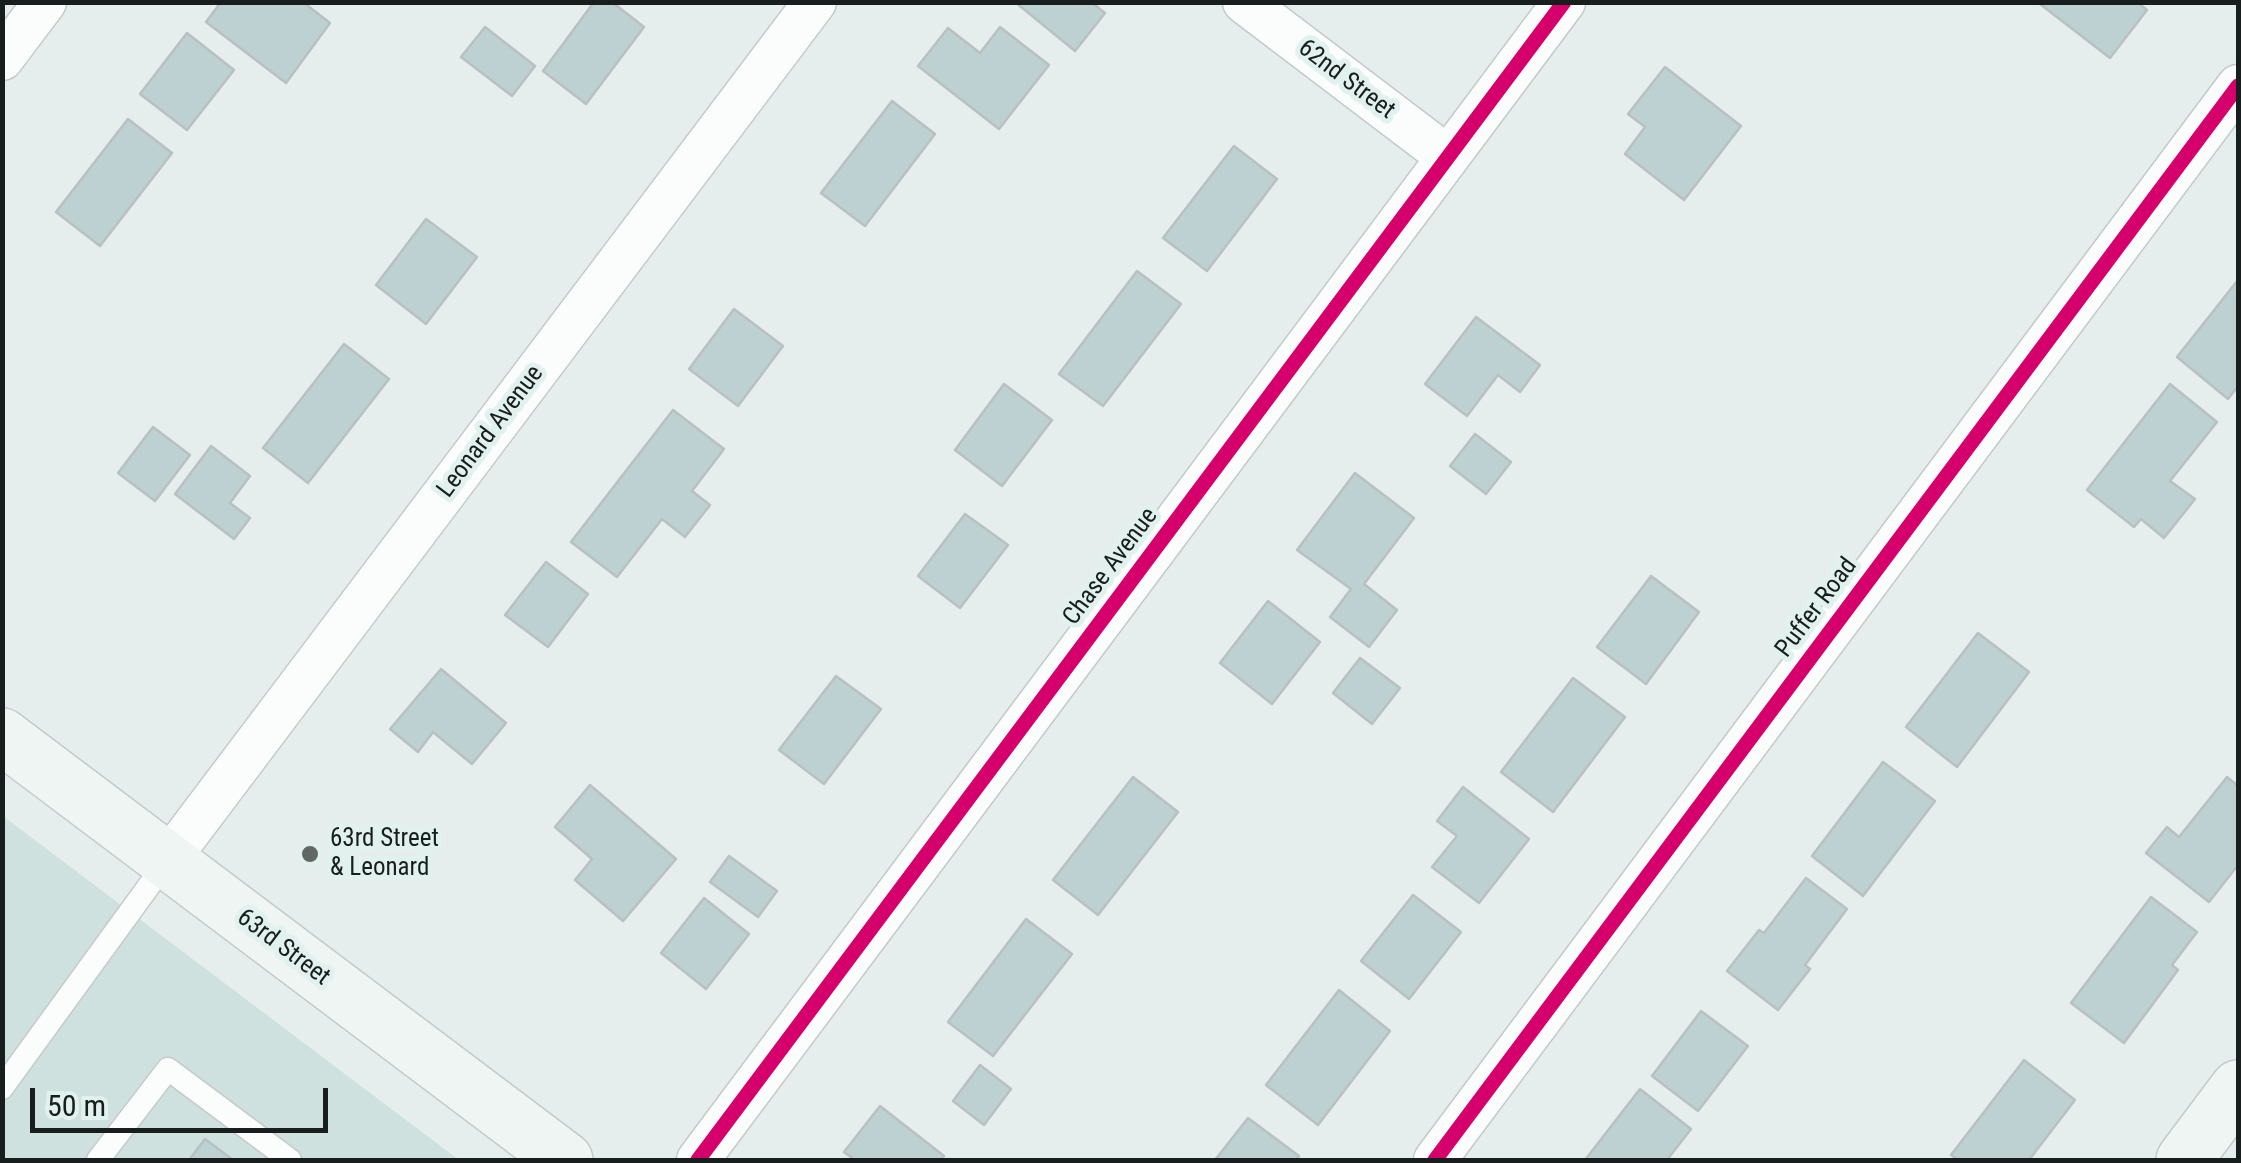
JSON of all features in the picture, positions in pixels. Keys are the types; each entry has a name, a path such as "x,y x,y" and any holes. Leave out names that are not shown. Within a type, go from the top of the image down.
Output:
{"main road":[{"name":"63rd Street","path":"2,736 564,1160"},
{"path":"2184,1160 2238,1088"}],"street":[{"path":"2,59 45,2"},
{"name":"Leonard Avenue","path":"167,861 815,2"},
{"name":"62nd Street","path":"1244,2 1448,157"},
{"name":"Chase Avenue","path":"698,1160 1564,2"},
{"name":"Puffer Road","path":"1435,1160 2238,86"}],"lane":[{"path":"2,1088 167,861"},
{"path":"98,1160 168,1069 290,1160"}],"shaded area":[{"path":"3,816 459,1160 3,1160"}],"building":[{"path":"221,2 303,2 330,23 286,83 206,22"},
{"path":"594,2 612,2 644,27 586,104 543,71"},
{"path":"1015,2 1091,2 1105,13 1075,51"},
{"path":"2041,2 2137,2 2147,10 2110,58"},
{"path":"485,27 535,66 512,96 461,57"},
{"path":"1000,27 1049,65 999,129 918,66 948,28 980,53"},
{"path":"187,33 234,70 187,130 140,94"},
{"path":"1665,67 1741,126 1684,200 1625,154 1645,127 1628,114"},
{"path":"892,101 935,134 865,226 821,193"},
{"path":"128,119 172,153 100,246 56,212"},
{"path":"1234,146 1277,179 1207,271 1163,238"},
{"path":"426,219 477,257 426,324 376,285"},
{"path":"1137,271 1181,304 1103,406 1059,374"},
{"path":"2238,280 2238,386 2228,399 2177,357"},
{"path":"734,309 783,346 738,406 689,369"},
{"path":"1476,317 1540,365 1520,392 1498,375 1467,416 1425,384"},
{"path":"344,344 389,379 308,483 263,448"},
{"path":"1004,384 1052,420 1002,486 955,450"},
{"path":"2170,384 2217,422 2170,481 2195,499 2164,538 2141,519 2134,527 2087,490"},
{"path":"673,410 724,449 692,491 710,505 685,537 662,519 617,577 571,542"},
{"path":"153,427 190,455 155,501 118,473"},
{"path":"1475,434 1511,462 1486,494 1450,466"},
{"path":"211,446 250,476 230,503 250,518 234,539 175,494"},
{"path":"1355,473 1414,518 1364,584 1397,610 1369,647 1330,617 1351,589 1297,550"},
{"path":"965,514 1008,545 960,608 918,576"},
{"path":"546,562 588,594 548,647 505,615"},
{"path":"1651,576 1699,612 1646,684 1597,647"},
{"path":"1268,601 1320,642 1272,704 1220,663"},
{"path":"1978,633 2029,672 1957,767 1906,727"},
{"path":"1360,658 1400,688 1372,724 1333,693"},
{"path":"441,669 506,723 472,764 433,732 418,752 390,729"},
{"path":"836,676 881,709 824,784 779,750"},
{"path":"1573,678 1625,717 1553,812 1501,772"},
{"path":"1883,762 1935,801 1863,896 1812,856"},
{"path":"1133,777 1178,812 1098,915 1053,880"},
{"path":"2227,777 2238,786 2238,865 2209,902 2146,853 2167,827 2179,837"},
{"path":"590,785 676,859 623,921 575,880 592,859 555,827"},
{"path":"1463,787 1529,839 1479,903 1432,867 1457,836 1437,821"},
{"path":"729,856 777,891 758,917 710,882"},
{"path":"1806,878 1847,909 1805,965 1810,969 1778,1010 1727,971 1759,930 1764,933"},
{"path":"1413,895 1461,932 1409,999 1361,961"},
{"path":"2151,897 2197,932 2172,965 2178,970 2124,1043 2071,1003"},
{"path":"704,898 749,934 706,989 661,953"},
{"path":"1026,919 1072,954 993,1056 948,1022"},
{"path":"1339,990 1390,1031 1318,1125 1266,1085"},
{"path":"1701,1011 1748,1046 1698,1111 1652,1076"},
{"path":"2024,1060 2075,1100 2029,1160 1959,1160 1951,1155"},
{"path":"980,1065 1011,1089 984,1125 953,1101"},
{"path":"1640,1089 1691,1129 1667,1160 1585,1160"},
{"path":"880,1106 944,1156 941,1160 855,1160 844,1152"},
{"path":"1248,1118 1299,1156 1296,1160 1215,1160"},
{"path":"205,1139 233,1160 189,1160"}],"cycle path":[{"path":"698,1160 1564,2"},
{"path":"1435,1160 2238,86"}],"place":[{"name":"63rd Street & Leonard","path":"310,854"}]}
